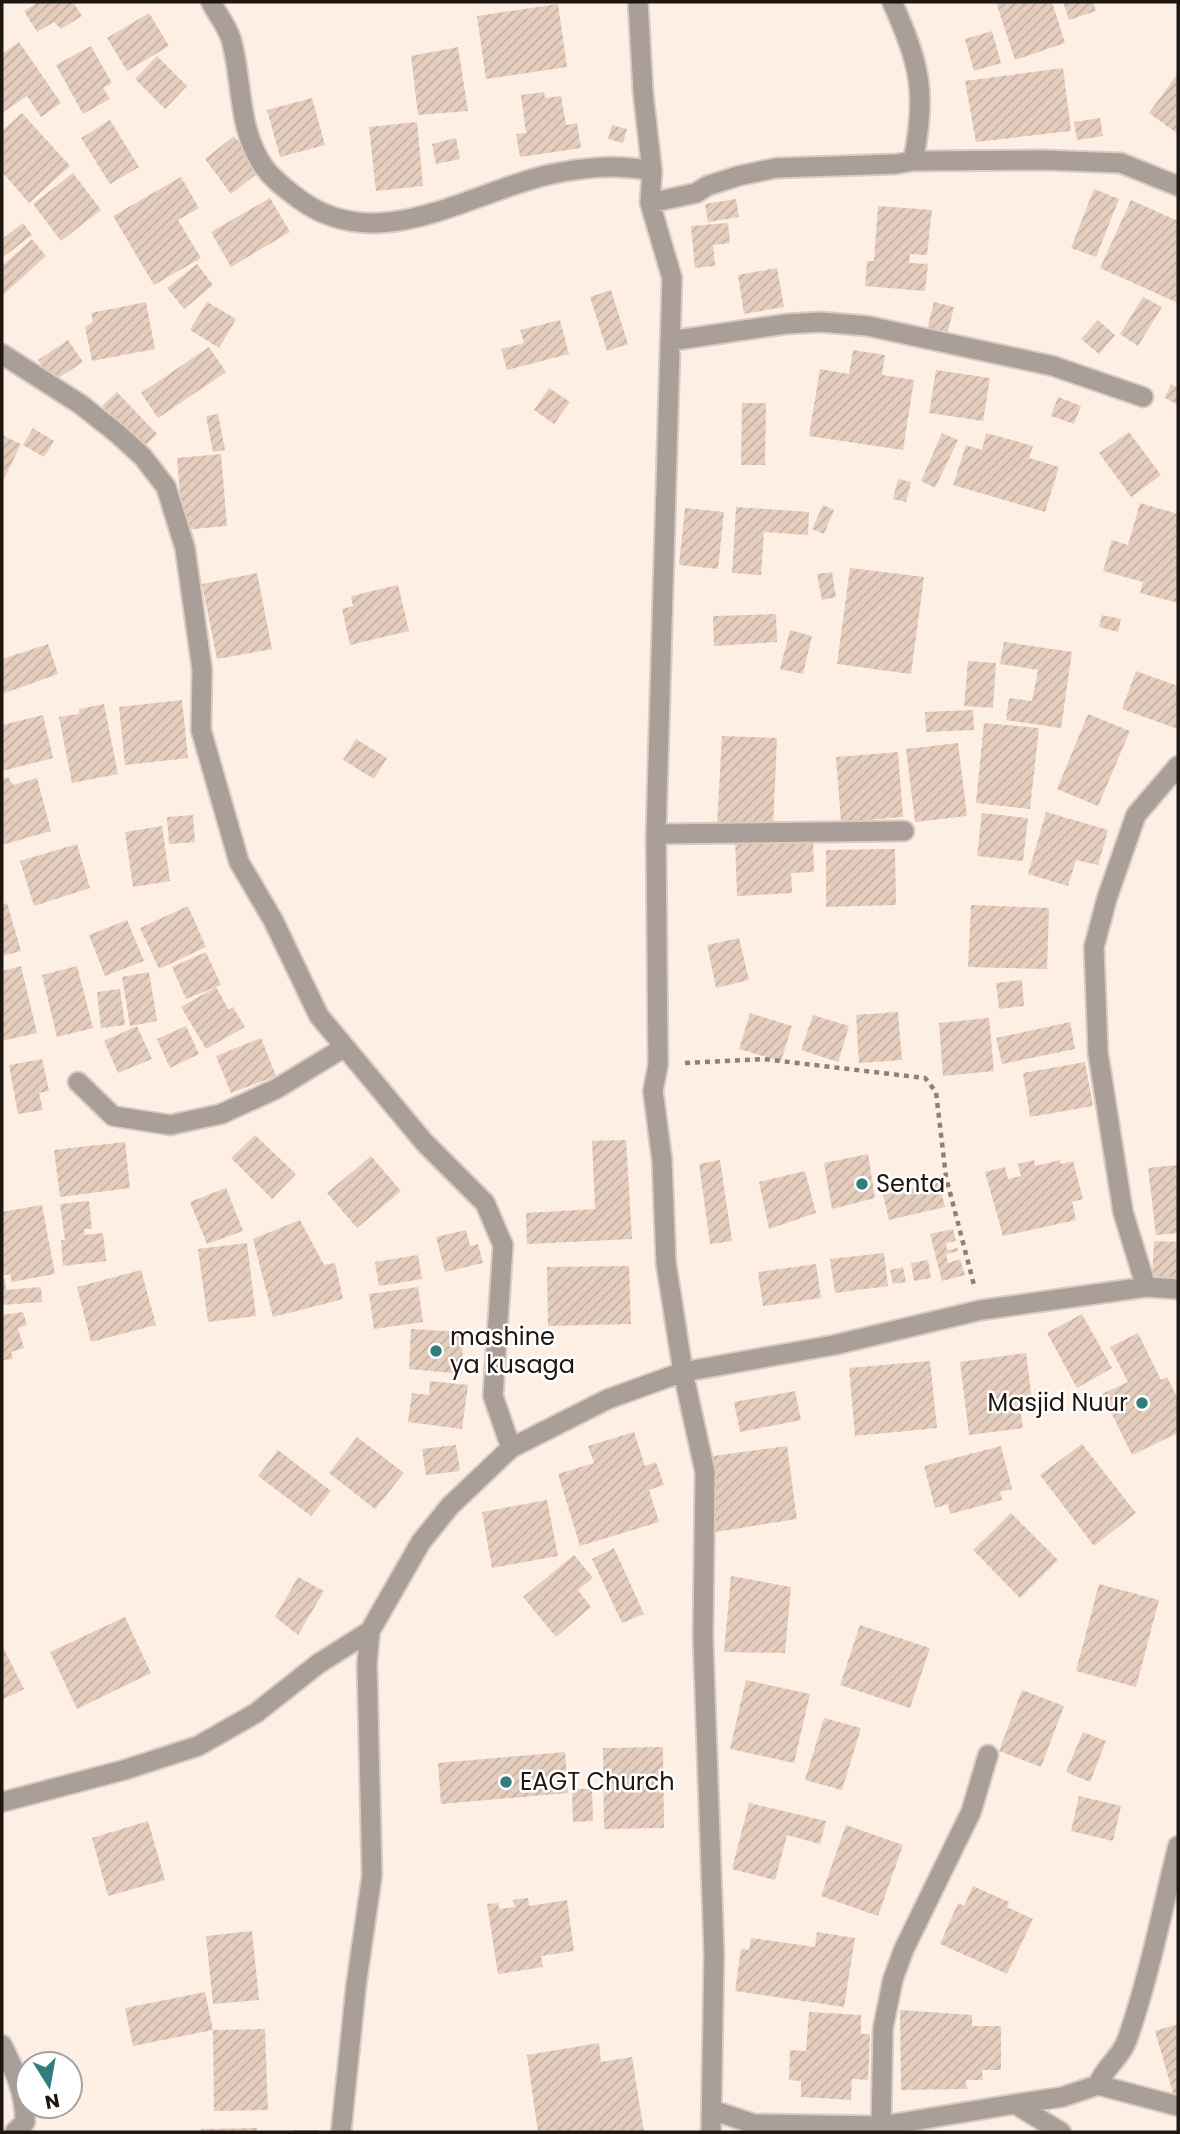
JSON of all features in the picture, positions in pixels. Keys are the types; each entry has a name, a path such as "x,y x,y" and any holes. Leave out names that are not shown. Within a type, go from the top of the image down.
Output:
{"street":[{"path":"211,2 230,35 244,122 263,166 278,184 331,217 390,223 436,214 545,176 618,165 652,171"},
{"path":"638,2 643,92 652,171 650,203 672,278 656,834 658,1065 653,1091 662,1160 666,1263 683,1372 705,1472 703,1637 714,1966 711,2132"},
{"path":"892,2 909,43 922,87 919,133 913,161"},
{"path":"650,203 696,193 737,176 776,168 913,161 1043,159 1121,163 1178,186"},
{"path":"670,341 786,324 820,322 868,326 1053,366 1143,397"},
{"path":"2,354 80,404 118,434 143,457 166,487 185,548 202,669 201,730 239,862 273,920 319,1016 424,1142 485,1203 503,1244 493,1396 511,1448"},
{"path":"1146,1287 1123,1212 1098,1052 1094,947 1107,898 1136,815 1178,766"},
{"path":"656,834 904,831"},
{"path":"78,1082 113,1116 170,1125 221,1114 276,1089 345,1046"},
{"path":"341,2132 356,1986 372,1875 367,1664 370,1631 421,1542 450,1506 511,1448 608,1399 683,1372 834,1345 981,1310 1146,1287 1178,1289"},
{"path":"2,1802 124,1770 198,1746 256,1713 318,1664 370,1631"},
{"path":"881,2126 883,2028 893,1979 904,1949 971,1812 988,1755"},
{"path":"1098,2085 1102,2073 1113,2063 1126,2043 1178,1846"},
{"path":"2,2045 17,2073 25,2106 25,2122 15,2132"},
{"path":"712,2110 748,2128 881,2126 1062,2097 1098,2085 1178,2106"},
{"path":"1015,2104 1061,2132"}],"path":[{"path":"658,1065 763,1059 925,1078 936,1093 946,1177 981,1310"}],"building":[{"path":"34,2 73,2 82,16 61,29 54,22 37,32 24,11 35,4"},
{"path":"996,2 1052,2 1065,43 1015,60"},
{"path":"1063,2 1093,2 1096,11 1069,20"},
{"path":"558,4 567,67 486,79 477,16"},
{"path":"149,13 169,46 127,71 107,38"},
{"path":"992,31 1001,63 974,71 965,39"},
{"path":"19,42 61,103 41,117 27,96 2,113 2,54"},
{"path":"91,46 112,83 103,88 110,99 83,114 56,65"},
{"path":"458,47 468,111 418,115 411,56"},
{"path":"157,56 187,86 165,109 135,79"},
{"path":"1063,68 1071,131 976,142 965,81"},
{"path":"1178,73 1178,134 1149,113"},
{"path":"544,92 545,98 561,96 566,125 577,123 581,148 520,157 516,134 526,133 521,95"},
{"path":"312,98 325,145 280,157 267,110"},
{"path":"22,113 70,166 29,203 2,172 2,131"},
{"path":"1100,118 1103,136 1077,140 1074,122"},
{"path":"110,120 139,167 110,184 81,138"},
{"path":"417,122 423,186 376,191 369,127"},
{"path":"612,125 627,129 623,143 608,139"},
{"path":"234,136 261,171 231,194 205,159"},
{"path":"456,138 460,159 436,164 432,144"},
{"path":"73,173 101,210 61,241 33,204"},
{"path":"181,177 199,208 178,220 201,258 154,285 113,216"},
{"path":"1094,189 1119,199 1096,257 1071,248"},
{"path":"270,198 290,232 231,267 211,232"},
{"path":"736,199 739,217 708,222 705,204"},
{"path":"1131,200 1178,221 1178,303 1100,268"},
{"path":"878,206 932,210 927,255 910,254 909,263 928,264 925,291 865,286 867,261 874,261"},
{"path":"23,223 32,235 2,258 2,239"},
{"path":"728,223 730,243 713,245 715,266 695,268 691,226"},
{"path":"32,239 46,256 2,296 2,266"},
{"path":"197,264 213,285 184,309 167,288"},
{"path":"777,268 784,307 744,314 738,275"},
{"path":"611,290 628,344 607,351 590,297"},
{"path":"1143,297 1162,307 1138,346 1120,334"},
{"path":"146,302 155,349 92,361 85,327 93,322 91,313"},
{"path":"207,302 236,319 219,348 190,330"},
{"path":"934,302 954,307 946,339 926,334"},
{"path":"560,320 569,354 507,370 501,349 524,343 520,330"},
{"path":"1098,320 1115,335 1099,354 1081,339"},
{"path":"68,340 83,362 52,382 38,360"},
{"path":"209,347 226,372 158,418 141,393"},
{"path":"853,350 885,355 882,375 914,380 903,450 809,436 820,369 849,374"},
{"path":"936,370 990,378 983,421 929,413"},
{"path":"1171,384 1178,388 1178,405 1165,398"},
{"path":"549,388 570,402 554,424 534,410"},
{"path":"117,392 157,434 143,448 102,406"},
{"path":"1058,397 1081,406 1074,424 1051,416"},
{"path":"742,403 766,403 765,465 741,465"},
{"path":"218,414 225,450 213,452 206,416"},
{"path":"33,428 54,441 44,457 23,445"},
{"path":"1129,432 1161,475 1131,497 1099,453"},
{"path":"942,433 958,440 935,488 921,481"},
{"path":"986,433 1033,446 1029,458 1059,467 1045,512 953,485 966,445 982,450"},
{"path":"2,435 21,444 4,479 2,478"},
{"path":"221,454 227,526 183,530 177,458"},
{"path":"898,479 911,482 906,502 893,499"},
{"path":"1140,503 1178,514 1178,603 1140,593 1143,582 1103,571 1112,540 1128,545"},
{"path":"823,505 834,510 824,534 812,529"},
{"path":"736,507 809,512 808,535 764,532 761,575 732,573"},
{"path":"685,508 724,512 718,569 679,565"},
{"path":"850,568 924,577 911,674 837,664"},
{"path":"832,572 836,597 822,600 817,574"},
{"path":"257,573 272,649 217,659 202,584"},
{"path":"398,585 409,631 350,645 342,609 353,606 351,596"},
{"path":"776,614 777,642 714,646 713,616"},
{"path":"1102,615 1121,619 1118,632 1099,627"},
{"path":"790,630 812,636 803,674 780,669"},
{"path":"1004,642 1072,652 1061,728 1006,720 1009,698 1032,701 1038,670 1000,664"},
{"path":"48,644 58,674 2,694 2,659"},
{"path":"968,661 996,663 993,708 964,706"},
{"path":"1136,671 1178,686 1178,729 1122,709"},
{"path":"182,700 188,758 125,765 119,707"},
{"path":"104,704 118,774 72,783 59,717 79,714 79,709"},
{"path":"973,710 974,730 926,732 925,712"},
{"path":"1088,714 1130,731 1098,806 1057,789"},
{"path":"43,715 53,758 2,771 2,725"},
{"path":"984,723 1039,728 1030,809 976,803"},
{"path":"722,736 777,738 773,828 717,825"},
{"path":"356,739 387,758 374,779 343,760"},
{"path":"958,743 967,816 915,822 906,749"},
{"path":"898,752 903,817 841,822 836,757"},
{"path":"8,777 13,785 37,778 51,831 2,845 2,779"},
{"path":"1046,812 1108,830 1098,865 1076,860 1068,886 1028,874"},
{"path":"982,813 1028,818 1023,861 977,856"},
{"path":"193,815 195,842 169,844 167,817"},
{"path":"162,826 170,881 133,887 125,832"},
{"path":"813,836 814,872 791,873 792,893 737,896 735,839"},
{"path":"77,844 90,888 34,906 20,861"},
{"path":"895,849 896,905 826,907 826,850"},
{"path":"7,903 21,951 2,956 2,905"},
{"path":"971,905 1049,908 1047,969 968,967"},
{"path":"188,906 206,947 159,969 140,928"},
{"path":"127,920 144,961 105,976 89,935"},
{"path":"739,938 749,980 716,988 707,945"},
{"path":"206,952 221,985 186,999 172,967"},
{"path":"21,966 37,1033 2,1041 2,971"},
{"path":"77,966 93,1028 57,1037 42,975"},
{"path":"149,972 157,1021 130,1026 122,977"},
{"path":"1022,980 1024,1006 999,1009 996,983"},
{"path":"216,987 229,1010 233,1007 245,1027 206,1049 181,1007"},
{"path":"120,989 125,1025 101,1028 97,992"},
{"path":"898,1012 902,1060 859,1063 856,1015"},
{"path":"750,1013 792,1026 781,1061 739,1049"},
{"path":"813,1015 849,1026 838,1062 801,1050"},
{"path":"989,1018 994,1071 943,1076 939,1023"},
{"path":"1070,1022 1075,1049 1002,1064 996,1038"},
{"path":"137,1026 152,1059 118,1073 104,1041"},
{"path":"186,1026 199,1054 170,1068 157,1039"},
{"path":"261,1038 276,1076 231,1093 216,1056"},
{"path":"42,1059 49,1091 39,1093 43,1110 18,1114 9,1065"},
{"path":"1085,1062 1093,1106 1030,1117 1023,1073"},
{"path":"255,1135 296,1174 272,1199 231,1158"},
{"path":"626,1140 632,1239 527,1244 526,1213 595,1209 592,1141"},
{"path":"125,1142 130,1188 60,1197 54,1150"},
{"path":"868,1154 875,1198 832,1209 824,1163"},
{"path":"371,1156 401,1191 357,1228 327,1193"},
{"path":"720,1160 732,1241 710,1244 699,1164"},
{"path":"1034,1160 1035,1166 1060,1160 1061,1164 1073,1161 1083,1199 1072,1202 1076,1220 1003,1236 985,1172 1005,1167 1008,1179 1021,1176 1018,1164"},
{"path":"1178,1165 1178,1233 1156,1235 1148,1168"},
{"path":"805,1171 816,1213 769,1229 759,1182"},
{"path":"939,1182 945,1207 889,1220 883,1195"},
{"path":"226,1188 243,1231 207,1244 190,1202"},
{"path":"89,1201 92,1229 84,1229 85,1235 103,1233 106,1261 63,1266 61,1240 65,1240 60,1204"},
{"path":"42,1205 55,1274 12,1282 10,1274 2,1276 2,1212"},
{"path":"300,1220 324,1265 335,1263 343,1299 273,1317 253,1239"},
{"path":"953,1229 956,1241 946,1243 947,1250 958,1248 958,1251 946,1254 948,1263 960,1259 965,1275 942,1281 930,1234"},
{"path":"466,1230 470,1246 478,1244 483,1263 445,1272 436,1237"},
{"path":"1154,1241 1178,1242 1178,1280 1152,1279"},
{"path":"247,1243 256,1316 208,1322 198,1249"},
{"path":"884,1253 888,1286 835,1293 830,1259"},
{"path":"418,1255 422,1279 379,1286 375,1262"},
{"path":"928,1260 931,1278 914,1281 911,1263"},
{"path":"816,1264 821,1298 763,1306 758,1272"},
{"path":"629,1266 631,1324 548,1326 547,1267"},
{"path":"903,1267 906,1282 893,1284 890,1270"},
{"path":"141,1270 156,1325 91,1342 77,1287"},
{"path":"2,1279 5,1279 6,1290 41,1287 42,1302 2,1305"},
{"path":"418,1287 423,1322 374,1329 369,1294"},
{"path":"23,1312 27,1325 18,1328 24,1348 11,1352 13,1359 2,1360 2,1315"},
{"path":"1082,1314 1112,1368 1077,1388 1047,1333"},
{"name":"mashine ya kusaga","path":"411,1329 463,1332 462,1374 409,1369"},
{"path":"1138,1333 1161,1380 1167,1377 1178,1399 1178,1433 1132,1455 1102,1394 1128,1382 1110,1347"},
{"path":"1026,1353 1032,1401 1019,1402 1023,1428 969,1435 960,1362"},
{"path":"930,1361 937,1428 855,1436 849,1368"},
{"path":"430,1381 468,1385 462,1429 408,1422 412,1393 429,1395"},
{"path":"795,1391 801,1420 740,1432 734,1402"},
{"path":"634,1432 645,1466 656,1462 664,1485 649,1490 659,1522 580,1546 558,1474 594,1463 588,1446"},
{"path":"357,1437 404,1473 375,1509 329,1473"},
{"path":"1082,1444 1136,1513 1094,1546 1040,1475"},
{"path":"456,1445 460,1471 426,1475 422,1449"},
{"path":"787,1446 797,1519 716,1532 706,1457"},
{"path":"1001,1446 1012,1489 1000,1492 1002,1500 950,1514 948,1504 935,1508 924,1466"},
{"path":"278,1450 331,1491 311,1516 258,1476"},
{"path":"547,1500 558,1556 492,1568 482,1512"},
{"path":"1011,1513 1058,1560 1020,1598 973,1550"},
{"path":"614,1548 644,1614 622,1623 592,1559"},
{"path":"574,1555 593,1578 578,1590 591,1607 556,1637 523,1597"},
{"path":"731,1576 791,1587 785,1653 724,1652"},
{"path":"298,1577 324,1591 298,1635 275,1617"},
{"path":"1099,1584 1159,1600 1136,1687 1076,1671"},
{"path":"125,1617 151,1673 77,1709 50,1652"},
{"path":"860,1625 930,1648 910,1708 840,1685"},
{"path":"2,1645 24,1689 2,1700"},
{"path":"746,1680 810,1694 794,1763 730,1749"},
{"path":"1022,1690 1064,1706 1041,1767 999,1751"},
{"path":"824,1718 861,1728 842,1790 805,1780"},
{"path":"1083,1732 1106,1741 1090,1782 1066,1772"},
{"path":"663,1747 664,1828 604,1829 603,1748"},
{"path":"565,1752 568,1793 441,1804 438,1763"},
{"path":"572,1789 592,1789 593,1821 573,1822"},
{"path":"1079,1796 1121,1806 1113,1841 1071,1831"},
{"path":"749,1803 826,1821 820,1844 787,1835 775,1880 732,1869"},
{"path":"148,1821 165,1880 108,1896 92,1838"},
{"path":"846,1825 903,1845 878,1916 821,1896"},
{"path":"973,1886 1009,1902 1007,1907 1033,1919 1007,1974 940,1944 958,1903 964,1906"},
{"path":"528,1898 529,1906 567,1900 574,1951 541,1956 543,1967 498,1974 487,1904 498,1903 499,1909 515,1907 513,1900"},
{"path":"252,1931 259,2000 213,2004 206,1936"},
{"path":"817,1932 855,1938 844,2007 735,1991 741,1949 749,1950 751,1938 815,1947"},
{"path":"205,1992 213,2030 133,2046 125,2008"},
{"path":"900,2010 972,2015 972,2026 1001,2026 1001,2070 982,2070 983,2080 966,2080 967,2089 901,2090"},
{"path":"809,2012 861,2015 861,2034 870,2034 868,2080 852,2079 851,2100 801,2097 801,2081 789,2080 790,2050 806,2051"},
{"path":"1178,2024 1178,2099 1175,2100 1155,2031"},
{"path":"265,2029 268,2110 214,2111 213,2030"},
{"path":"599,2043 601,2062 632,2057 644,2132 538,2132 527,2055"},
{"path":"257,2128 257,2132 201,2132 201,2129"},
{"path":"317,2130 317,2132 294,2132"}],"place":[{"name":"Senta","path":"862,1184"},
{"name":"mashine ya kusaga","path":"436,1351"},
{"name":"Masjid Nuur","path":"1142,1403"},
{"name":"EAGT Church","path":"506,1782"}]}
